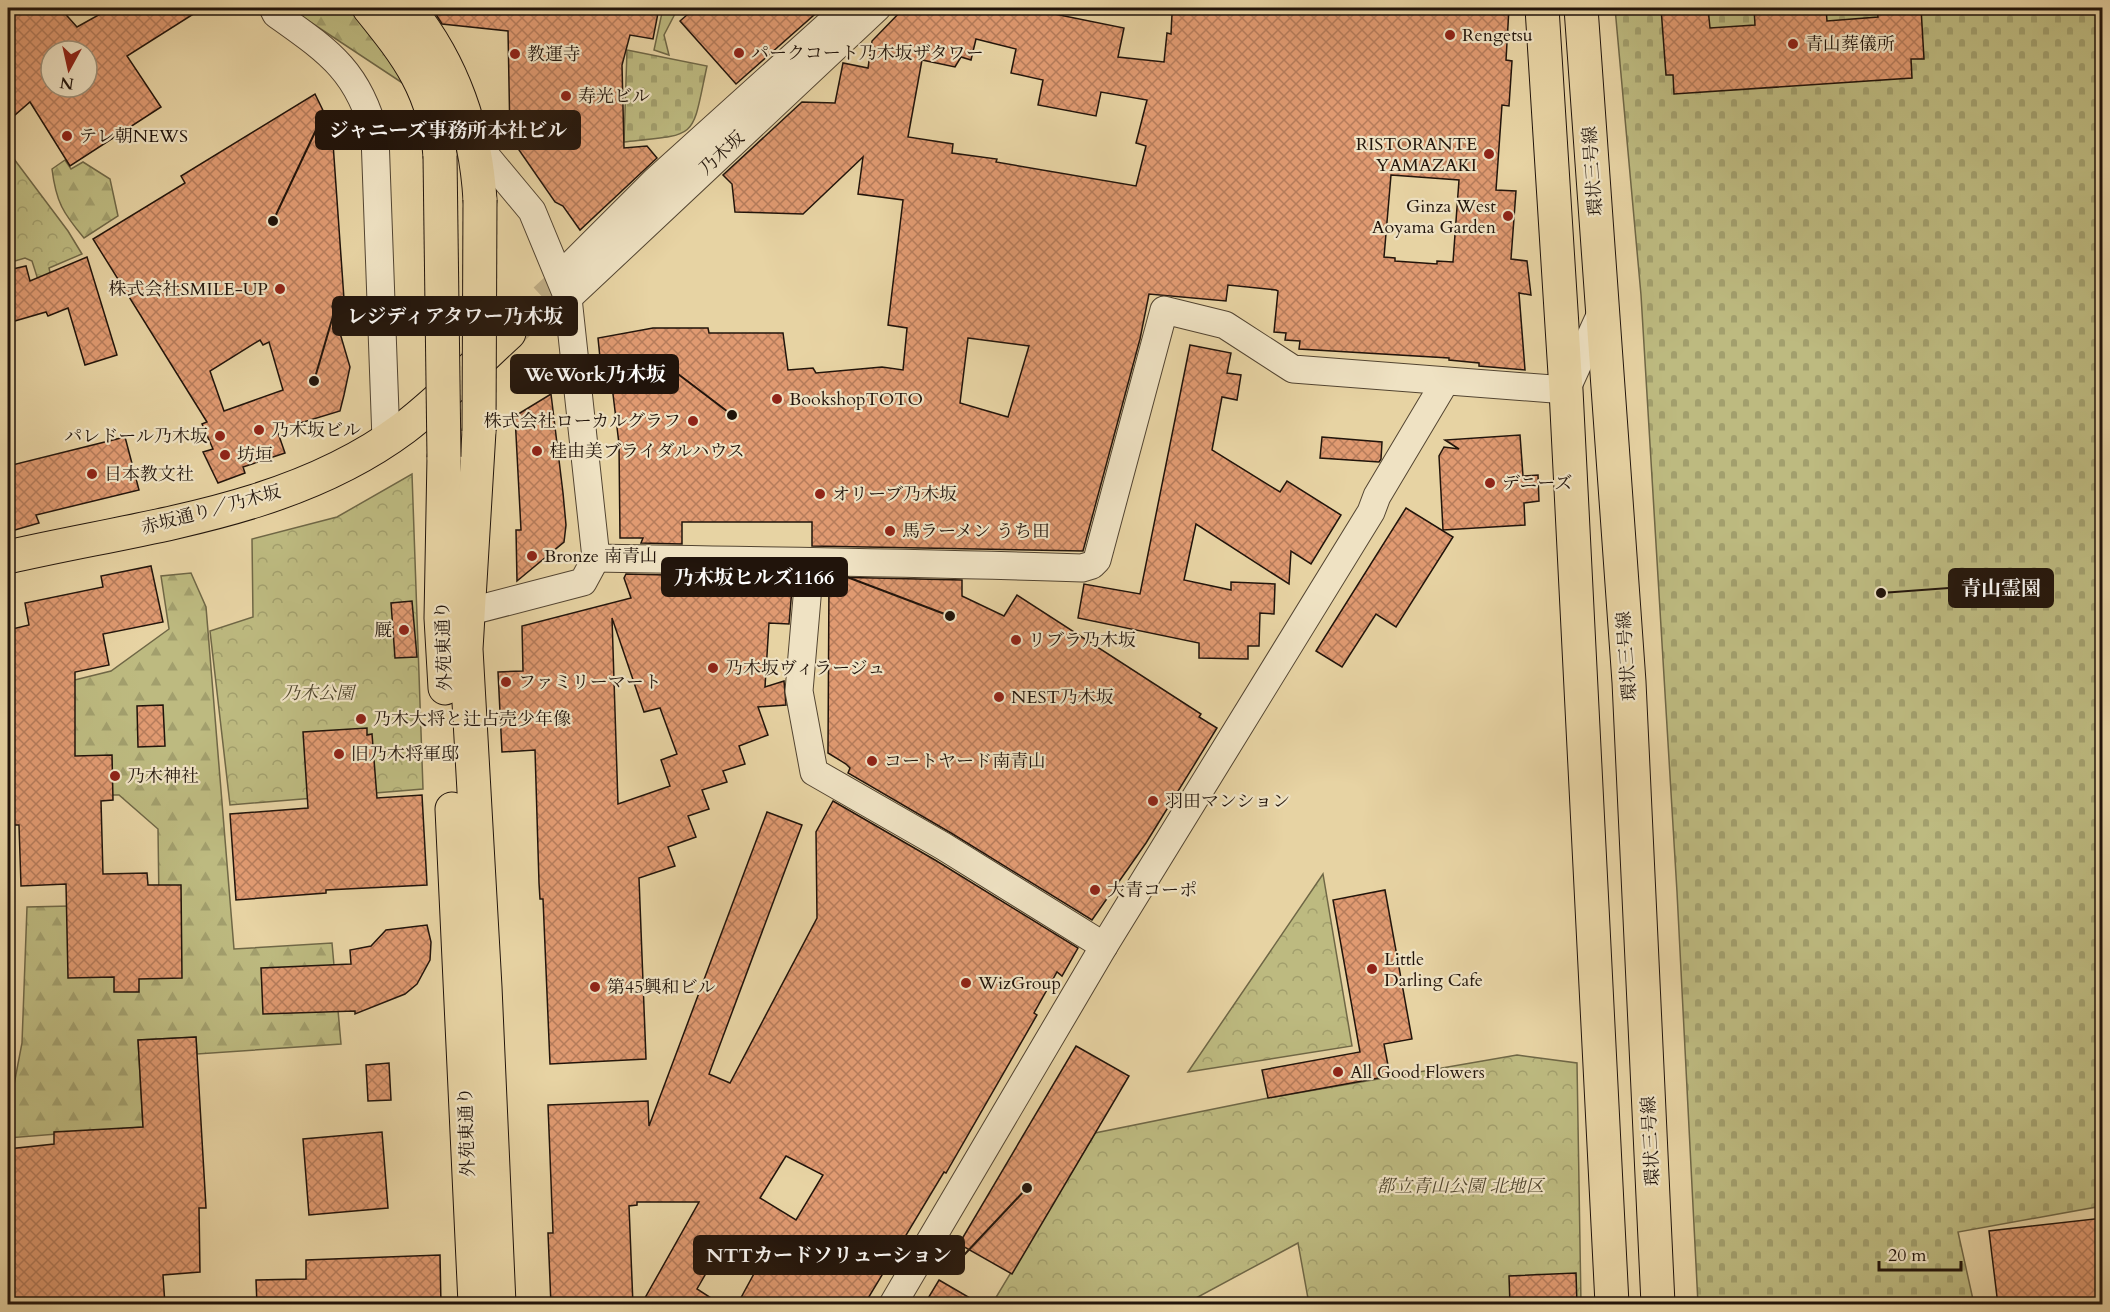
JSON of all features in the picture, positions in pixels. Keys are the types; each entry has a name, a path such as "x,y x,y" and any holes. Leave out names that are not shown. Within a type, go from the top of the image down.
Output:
{"main road":[{"name":"外苑東通り","path":"369,8 404,52 422,82 433,109 440,156 444,457 454,616 475,1305"},
{"name":"外苑東通り","path":"408,8 448,70 472,139 480,200 479,431 454,616 466,649 485,987 499,1305"},
{"path":"1542,8 1566,390 1612,1305"},
{"name":"環状三号線","path":"1581,8 1629,682 1658,1305"},
{"name":"赤坂通り／乃木坂","path":"8,557 243,505 306,484 350,462 404,428 509,333"}],"street":[{"path":"273,8 276,14 337,61 355,83 369,110 375,136 386,440"},
{"name":"乃木坂","path":"564,287 655,181 847,8"},
{"name":"乃木坂","path":"564,287 877,8"},
{"path":"454,616 583,582 596,558 564,287 532,211 472,139"},
{"path":"596,558 810,563 856,561 1082,568 1092,565 1097,560 1164,310 1225,325 1293,369 1566,390 1603,309"},
{"path":"893,1305 1104,946 1371,512 1377,496 1445,382"},
{"path":"810,563 799,691 814,772 943,846 1104,946"}],"green space":[{"path":"289,8 354,8 377,29 404,84"},
{"path":"663,8 678,8 664,35 669,55 654,50"},
{"path":"1615,8 2102,8 2102,1206 1958,1232 1974,1304 1698,1304 1677,892 1641,295"},
{"path":"627,50 707,66 698,108 688,129 667,137 624,142"},
{"path":"8,151 68,231 82,254 49,268 51,277 39,283 32,261 25,258 8,263"},
{"path":"65,160 71,169 83,162 110,179 118,216 84,238 58,199 52,169"},
{"name":"乃木公園","path":"412,474 423,789 230,805 210,631 253,617 252,539 337,517"},
{"name":"乃木神社","path":"191,573 206,607 234,949 332,943 341,1044 197,1054 196,1037 138,1040 143,1127 8,1138 8,1116 22,1043 27,907 159,904 158,829 119,795 48,795 42,688 111,671 169,629 161,576"},
{"path":"1323,874 1352,1046 1188,1072"},
{"name":"都立青山公園 北地区","path":"1517,1055 1577,1063 1581,1304 1309,1304 1298,1243 1185,1304 992,1304 1095,1133 1268,1098"}],"building":[{"path":"8,8 60,8 77,27 111,8 203,8 127,56 161,107 70,166 30,102 8,121"},
{"path":"432,8 659,8 653,39 630,35 622,65 624,148 647,146 657,158 580,230 563,206 555,202 510,137 508,31 442,24"},
{"name":"パークコート乃木坂ザタワー","path":"695,8 822,8 736,84 680,21"},
{"path":"904,8 1025,8 1124,28 1118,57 1164,62 1167,33 1171,34 1172,14 1177,14 1177,8 1426,8 1472,12 1472,8 1509,8 1506,60 1512,61 1509,106 1502,105 1496,190 1516,191 1511,259 1527,261 1531,295 1519,293 1525,370 1479,366 1479,363 1449,360 1449,358 1299,349 1300,341 1285,340 1286,333 1274,332 1278,291 1276,290 1228,285 1226,301 1149,294 1140,339 1083,551 812,546 812,522 682,522 682,544 641,543 643,538 620,538 619,444 612,386 603,387 598,338 653,328 708,328 709,333 783,333 788,370 813,368 816,373 882,367 903,370 907,328 888,325 903,200 858,194 863,157 803,214 735,212 732,184 723,175 802,102 835,103 843,63 868,68 872,41","holes":["976,39 1016,49 1011,73 1043,80 1038,105 1096,116 1101,92 1147,100 1136,143 1146,146 1136,186 996,162 997,159 952,153 953,144 908,137 922,60 955,67 961,57 971,60","1391,175 1459,180 1453,262 1437,261 1437,264 1395,261 1395,258 1384,257","968,338 1029,346 1008,417 960,403"]},
{"name":"青山葬儀所","path":"1661,8 1708,8 1710,28 1755,25 1754,8 1826,8 1827,21 1878,17 1877,8 1921,8 1924,59 1911,59 1912,78 1674,94 1673,75 1666,75"},
{"path":"315,94 332,129 344,299 332,306 350,367 340,411 277,430 285,453 243,467 245,473 218,483 203,452 213,449 202,424 207,422 93,239 185,183 181,176","holes":["260,340 263,345 269,342 283,390 224,411 210,371"]},
{"path":"87,257 117,355 85,365 68,308 48,316 46,312 8,323 8,270 26,266 30,281"},
{"path":"1190,345 1231,353 1227,373 1241,375 1237,400 1222,397 1212,450 1280,492 1287,481 1341,515 1311,564 1291,551 1289,584 1196,524 1184,580 1231,590 1231,582 1275,584 1274,614 1260,613 1259,646 1248,646 1248,659 1199,658 1199,643 1078,618 1084,584 1140,594"},
{"path":"551,394 566,525 564,542 517,581 516,530 521,530 515,416"},
{"path":"1520,435 1523,476 1538,475 1539,501 1524,503 1525,525 1443,530 1439,456 1444,447 1459,449 1445,440"},
{"path":"125,437 139,490 36,515 39,523 8,532 8,466"},
{"path":"1322,437 1382,442 1381,459 1379,462 1320,458"},
{"path":"1406,508 1453,537 1396,627 1376,614 1342,667 1316,651"},
{"path":"151,566 163,622 103,634 109,665 75,672 75,756 112,755 113,800 101,801 103,874 147,873 148,885 181,885 182,978 139,979 139,992 114,992 114,977 68,978 66,884 21,886 19,825 8,825 8,630 29,625 25,603 103,587 101,576"},
{"path":"626,574 707,576 711,583 766,586 766,576 793,577 789,624 769,623 765,687 784,681 786,705 758,707 768,735 739,746 745,764 723,771 727,782 702,790 709,809 688,816 696,837 668,847 675,866 639,878 646,1059 550,1064 543,899 540,899 539,883 535,750 502,752 498,672 523,671 522,626 631,598 624,578","holes":["612,618 644,712 660,708 677,754 661,760 670,786 618,804"]},
{"path":"829,577 962,580 962,596 1004,616 1017,595 1201,714 1199,717 1217,728 1146,843 1092,920 848,773 850,768 846,764 828,753"},
{"name":"厩","path":"412,601 417,657 395,658 391,603"},
{"path":"163,705 165,746 138,747 137,706"},
{"path":"367,728 367,735 372,734 377,798 422,795 427,885 326,890 326,893 236,900 230,814 308,808 303,732"},
{"path":"833,801 935,860 1078,948 1062,976 1057,972 1034,1013 1037,1015 946,1173 944,1172 864,1305 737,1305 756,1270 720,1249 697,1289 722,1305 641,1305 699,1202 637,1202 637,1205 629,1206 633,1305 551,1305 548,1233 553,1233 548,1105 648,1101 649,1126 767,812 802,825 709,1074 730,1083 817,918 816,832","holes":["786,1156 823,1175 796,1220 760,1198"]},
{"path":"1385,890 1412,1039 1384,1044 1390,1076 1268,1098 1262,1070 1360,1052 1333,900"},
{"path":"427,925 431,942 430,960 417,984 405,994 355,1014 355,1011 263,1014 261,968 351,964 350,950 371,946 386,930"},
{"path":"196,1037 206,1208 199,1208 200,1272 163,1275 165,1305 8,1305 8,1261 11,1260 8,1232 8,1149 54,1144 54,1132 143,1127 138,1040"},
{"path":"1076,1046 1129,1076 1012,1274 959,1244"},
{"path":"389,1063 391,1100 368,1101 366,1065"},
{"path":"382,1132 388,1208 309,1215 303,1139"},
{"path":"2103,1218 2103,1305 1998,1305 1989,1231"},
{"path":"440,1255 441,1305 257,1305 256,1280 306,1279 306,1260"},
{"path":"1576,1273 1577,1305 1510,1305 1509,1276"},
{"path":"939,1280 982,1305 924,1305"}],"tunnel":[{"path":"509,333 583,264"}],"place":[{"name":"Rengetsu","path":"1450,35"},
{"name":"青山葬儀所","path":"1793,44"},
{"name":"パークコート乃木坂ザタワー","path":"739,53"},
{"name":"教運寺","path":"515,54"},
{"name":"寿光ビル","path":"566,96"},
{"name":"テレ朝NEWS","path":"67,136"},
{"name":"RISTORANTE YAMAZAKI","path":"1489,154"},
{"name":"Ginza West Aoyama Garden","path":"1508,216"},
{"name":"ジャニーズ事務所本社ビル","path":"273,221"},
{"name":"株式会社SMILE-UP","path":"280,289"},
{"name":"レジディアタワー乃木坂","path":"314,381"},
{"name":"BookshopTOTO","path":"777,399"},
{"name":"WeWork乃木坂","path":"732,415"},
{"name":"株式会社ローカルグラフ","path":"693,421"},
{"name":"乃木坂ビル","path":"259,430"},
{"name":"パレドール乃木坂","path":"220,436"},
{"name":"桂由美ブライダルハウス","path":"537,451"},
{"name":"坊垣","path":"225,455"},
{"name":"日本教文社","path":"92,474"},
{"name":"デニーズ","path":"1490,483"},
{"name":"オリーブ乃木坂","path":"820,494"},
{"name":"馬ラーメン うち田","path":"890,531"},
{"name":"Bronze 南青山","path":"532,556"},
{"name":"青山霊園","path":"1881,593"},
{"name":"乃木坂ヒルズ1166","path":"950,616"},
{"name":"厩","path":"404,630"},
{"name":"リブラ乃木坂","path":"1016,640"},
{"name":"乃木坂ヴィラージュ","path":"713,668"},
{"name":"ファミリーマート","path":"506,682"},
{"name":"NEST乃木坂","path":"999,697"},
{"name":"乃木大将と辻占売少年像","path":"361,719"},
{"name":"旧乃木将軍邸","path":"339,754"},
{"name":"コートヤード南青山","path":"872,761"},
{"name":"乃木神社","path":"115,776"},
{"name":"羽田マンション","path":"1153,801"},
{"name":"大青コーポ","path":"1095,890"},
{"name":"Little Darling Cafe","path":"1372,969"},
{"name":"WizGroup","path":"966,983"},
{"name":"第45興和ビル","path":"595,987"},
{"name":"All Good Flowers","path":"1338,1072"},
{"name":"NTTカードソリューション","path":"1027,1188"}]}
